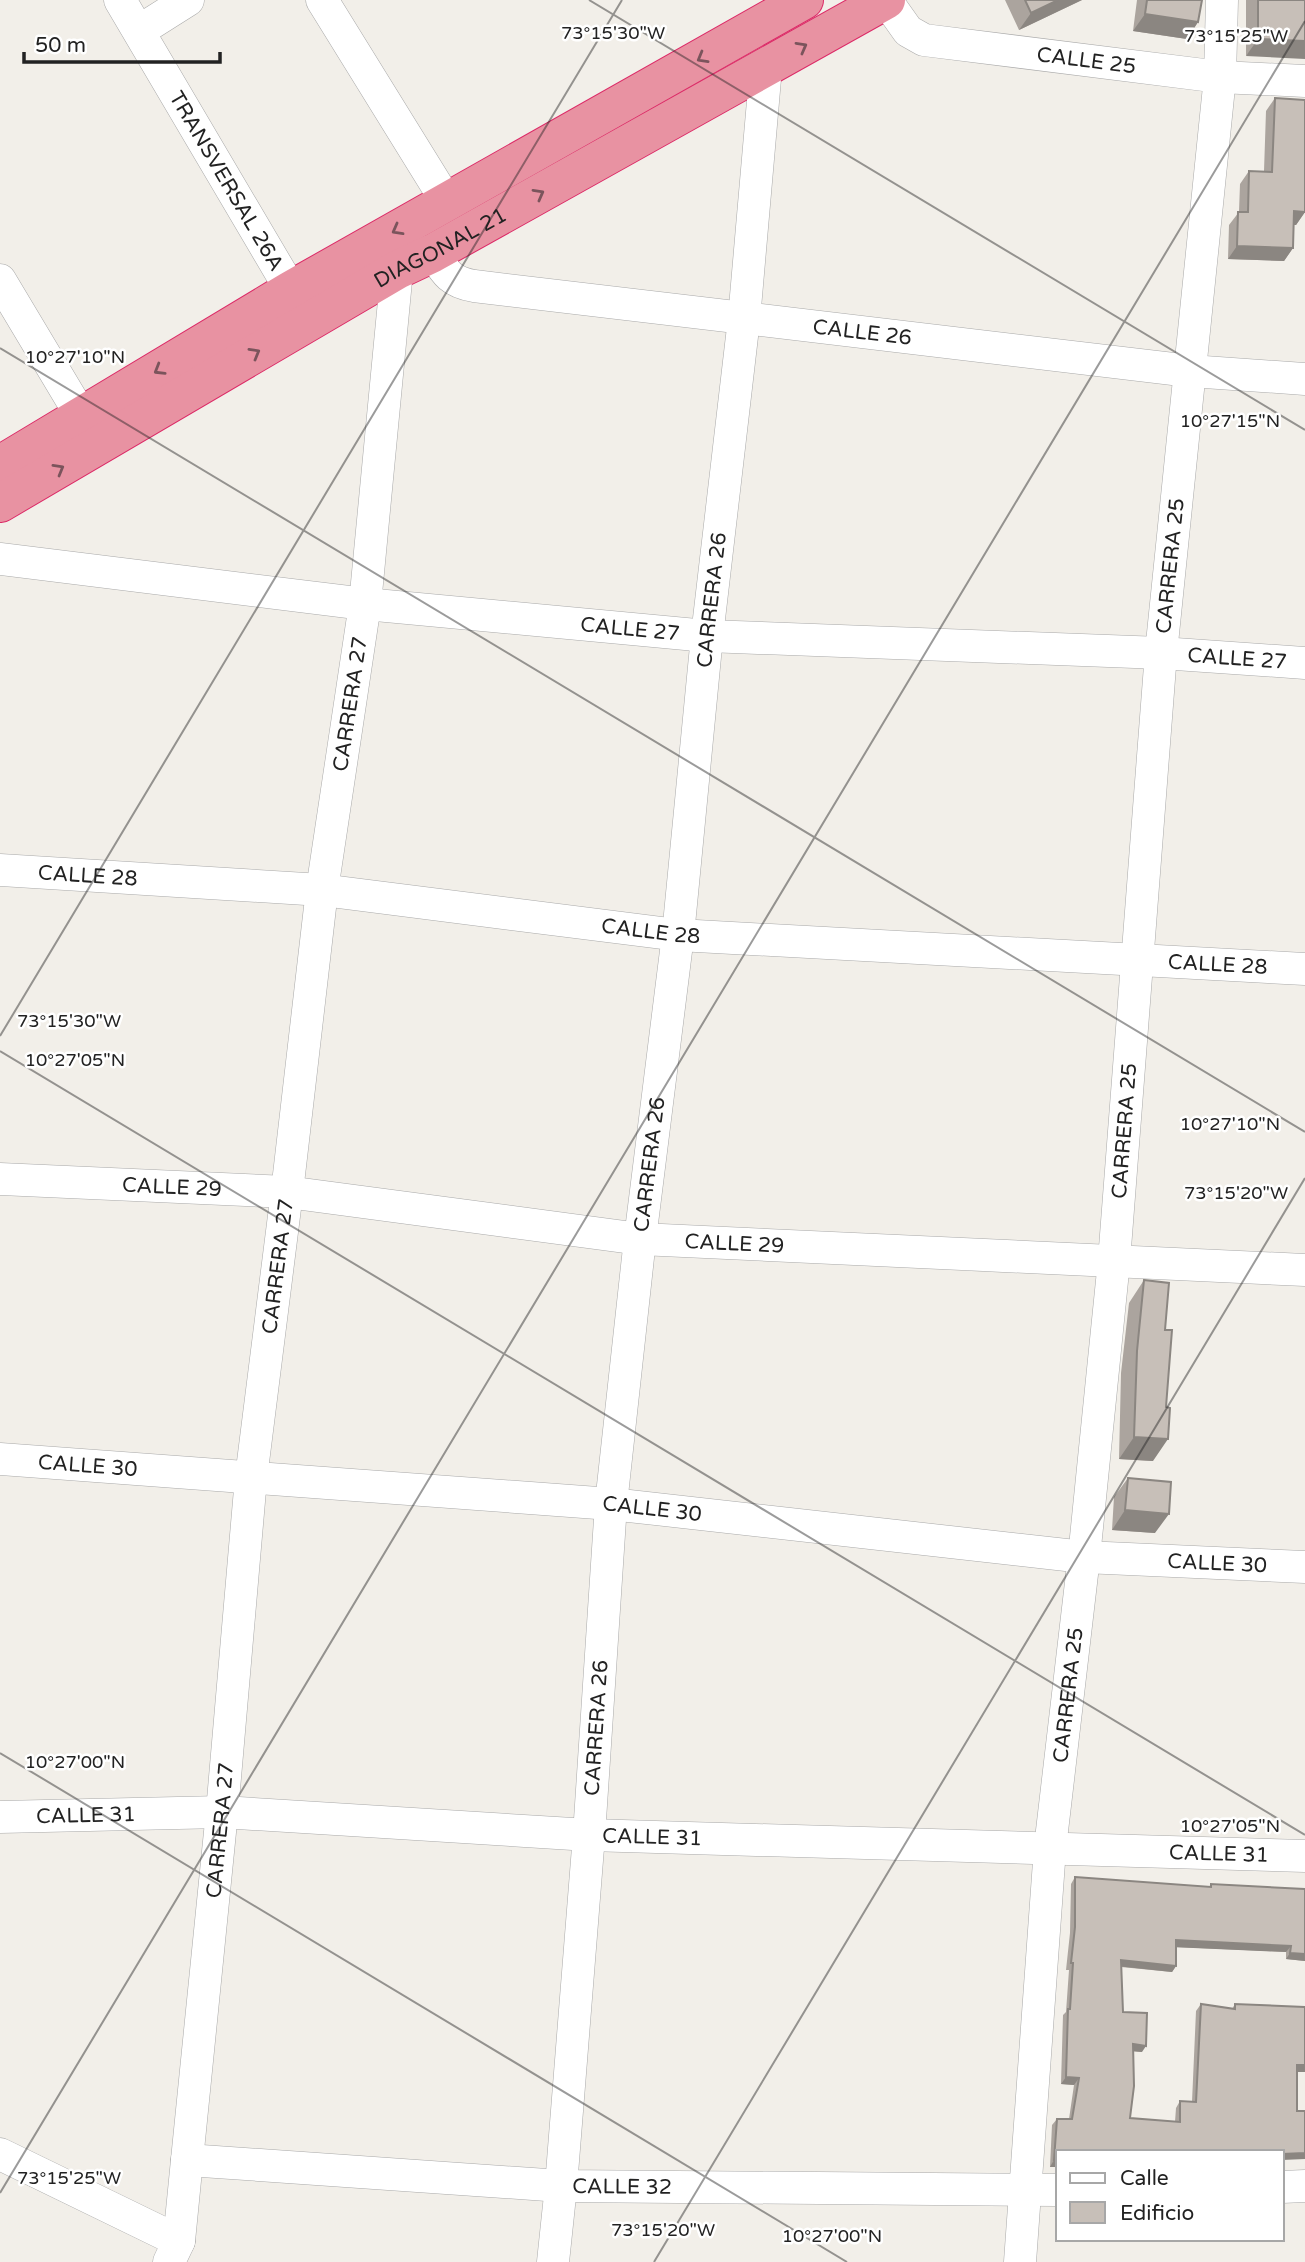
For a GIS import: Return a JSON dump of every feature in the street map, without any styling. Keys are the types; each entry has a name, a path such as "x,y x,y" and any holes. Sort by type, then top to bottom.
{"highway":[{"name":"DIAGONAL 21","path":"0,465 291,290 804,0"},
{"name":"DIAGONAL 21","path":"0,503 397,270 433,253 886,0"}],"street":[{"name":"TRANSVERSAL 26A","path":"120,0 291,290"},
{"path":"139,32 188,0"},
{"path":"322,0 447,202"},
{"name":"CALLE 25","path":"886,0 908,31 924,40 1220,77 1305,81"},
{"name":"CARRERA 25","path":"1020,2262 1050,1848 1084,1557 1114,1261 1161,653 1220,77 1222,0"},
{"name":"CARRERA 26","path":"553,2262 589,1835 611,1504 640,1239 678,935 744,319 766,67"},
{"name":"CALLE 26","path":"433,253 446,274 463,284 1190,371 1305,379"},
{"name":"CARRERA 27","path":"174,2252 187,2160 222,1812 251,1478 322,890 365,604 397,270"},
{"path":"0,280 82,417"},
{"name":"CALLE 27","path":"0,559 365,604 708,636 1161,653 1305,663"},
{"name":"CALLE 28","path":"0,870 322,890 678,935 1305,969"},
{"name":"CALLE 29","path":"0,1178 287,1192 640,1239 1305,1270"},
{"name":"CALLE 30","path":"0,1459 611,1504 1084,1557 1305,1567"},
{"name":"CALLE 31","path":"0,1816 222,1812 589,1835 1305,1856"},
{"path":"0,2154 174,2252"},
{"name":"CALLE 32","path":"187,2160 561,2186 1056,2190"},
{"path":"1284,2187 1305,2186"}],"building":[{"path":"1025,0 1058,0 1031,13"},
{"path":"1147,0 1202,0 1198,22 1145,14"},
{"path":"1258,0 1305,0 1305,41 1258,39"},
{"path":"1275,98 1305,100 1305,212 1294,211 1293,248 1237,246 1238,212 1248,212 1249,171 1272,172"},
{"path":"1144,1280 1169,1283 1165,1330 1172,1330 1166,1407 1170,1408 1168,1439 1134,1437 1137,1351"},
{"path":"1128,1478 1171,1482 1169,1514 1125,1510"},
{"path":"1075,1877 1211,1887 1211,1884 1305,1889 1305,1954 1290,1953 1291,1946 1176,1940 1176,1966 1121,1960 1123,2012 1147,2013 1146,2046 1133,2044 1134,2086 1130,2118 1180,2122 1180,2101 1196,2102 1201,2004 1235,2009 1235,2004 1305,2007 1305,2065 1297,2065 1297,2111 1305,2111 1305,2153 1284,2154 1284,2150 1056,2150 1054,2160 1057,2119 1072,2119 1079,2078 1066,2077 1075,1927"}]}
